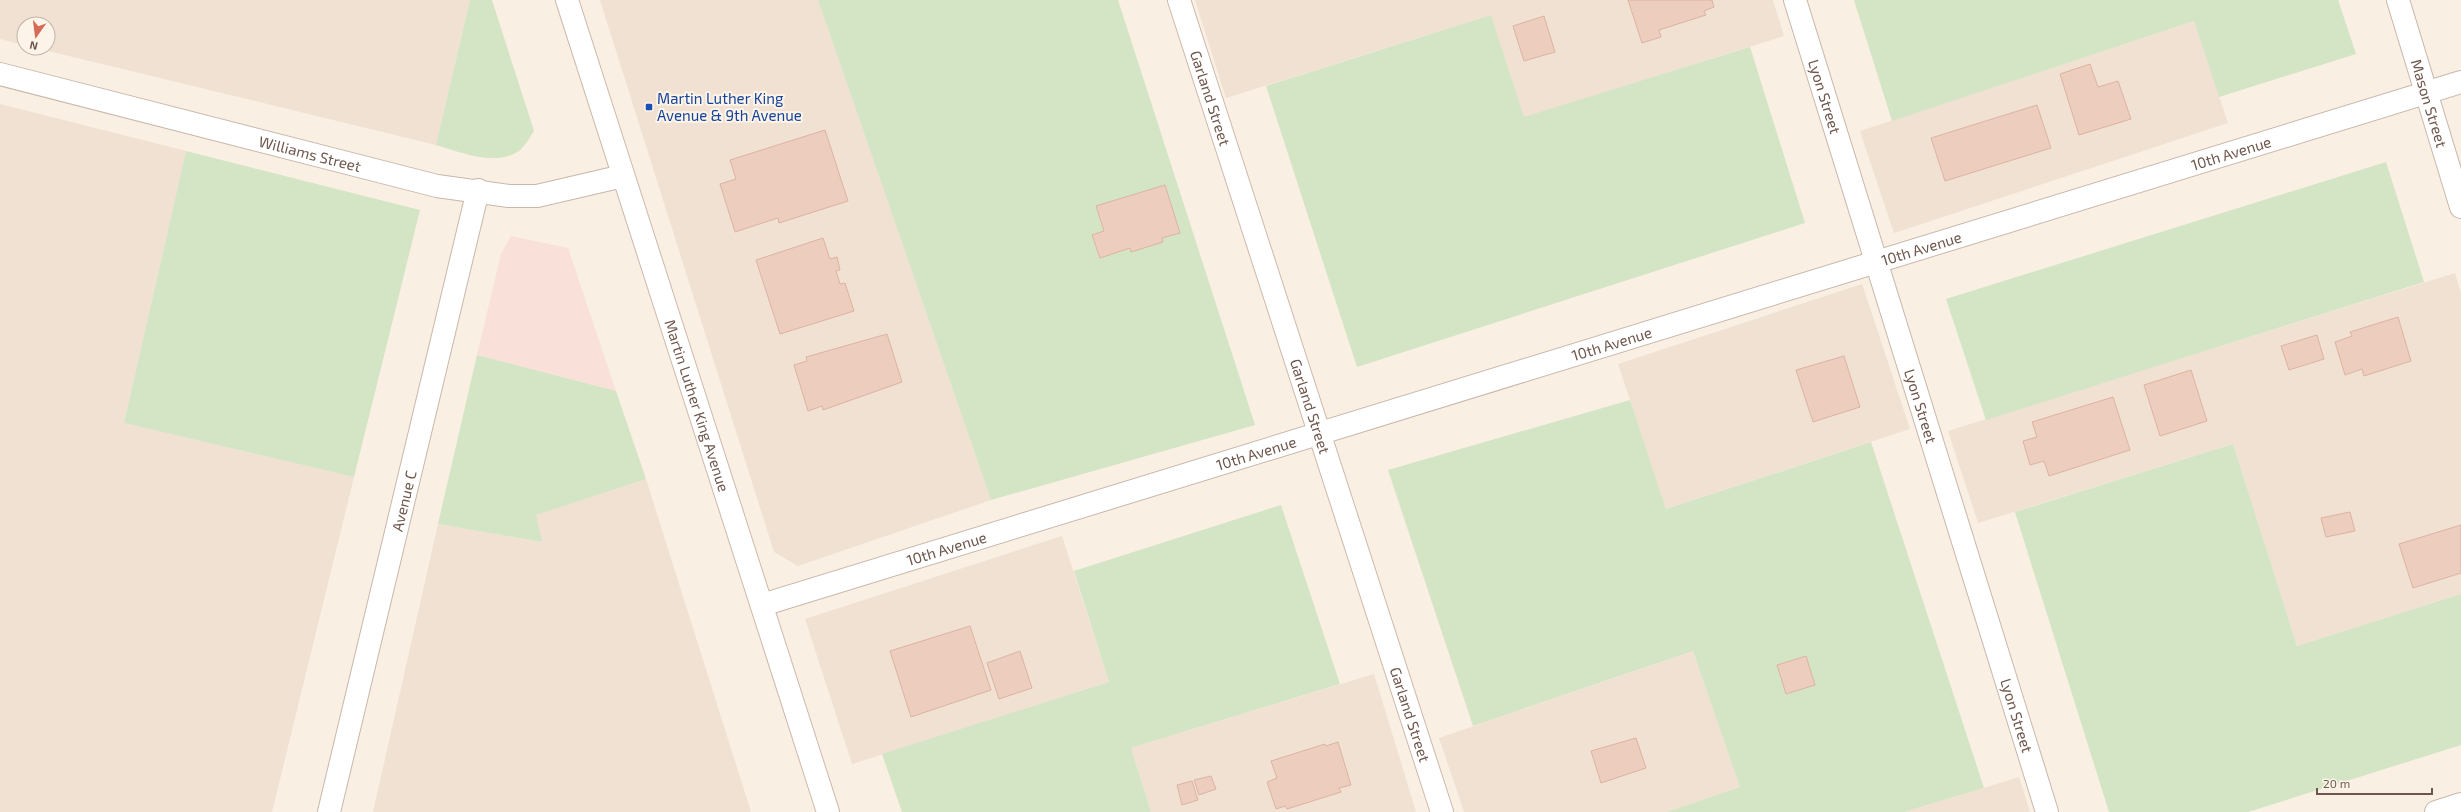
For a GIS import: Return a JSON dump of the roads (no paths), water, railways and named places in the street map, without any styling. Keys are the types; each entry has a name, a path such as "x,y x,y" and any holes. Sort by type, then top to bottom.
{"street":[{"name":"Martin Luther King Avenue","path":"567,0 828,812"},
{"name":"Garland Street","path":"1179,0 1442,812"},
{"name":"Lyon Street","path":"1795,0 2047,812"},
{"name":"Mason Street","path":"2398,0 2461,207"},
{"name":"Williams Street","path":"0,74 437,186 478,190 509,196 537,196 623,176"},
{"name":"10th Avenue","path":"762,605 2461,82"},
{"name":"Avenue C","path":"329,812 478,190"},
{"path":"2436,812 2461,804"}],"place":[{"name":"Martin Luther King Avenue & 9th Avenue","path":"649,107"}]}
